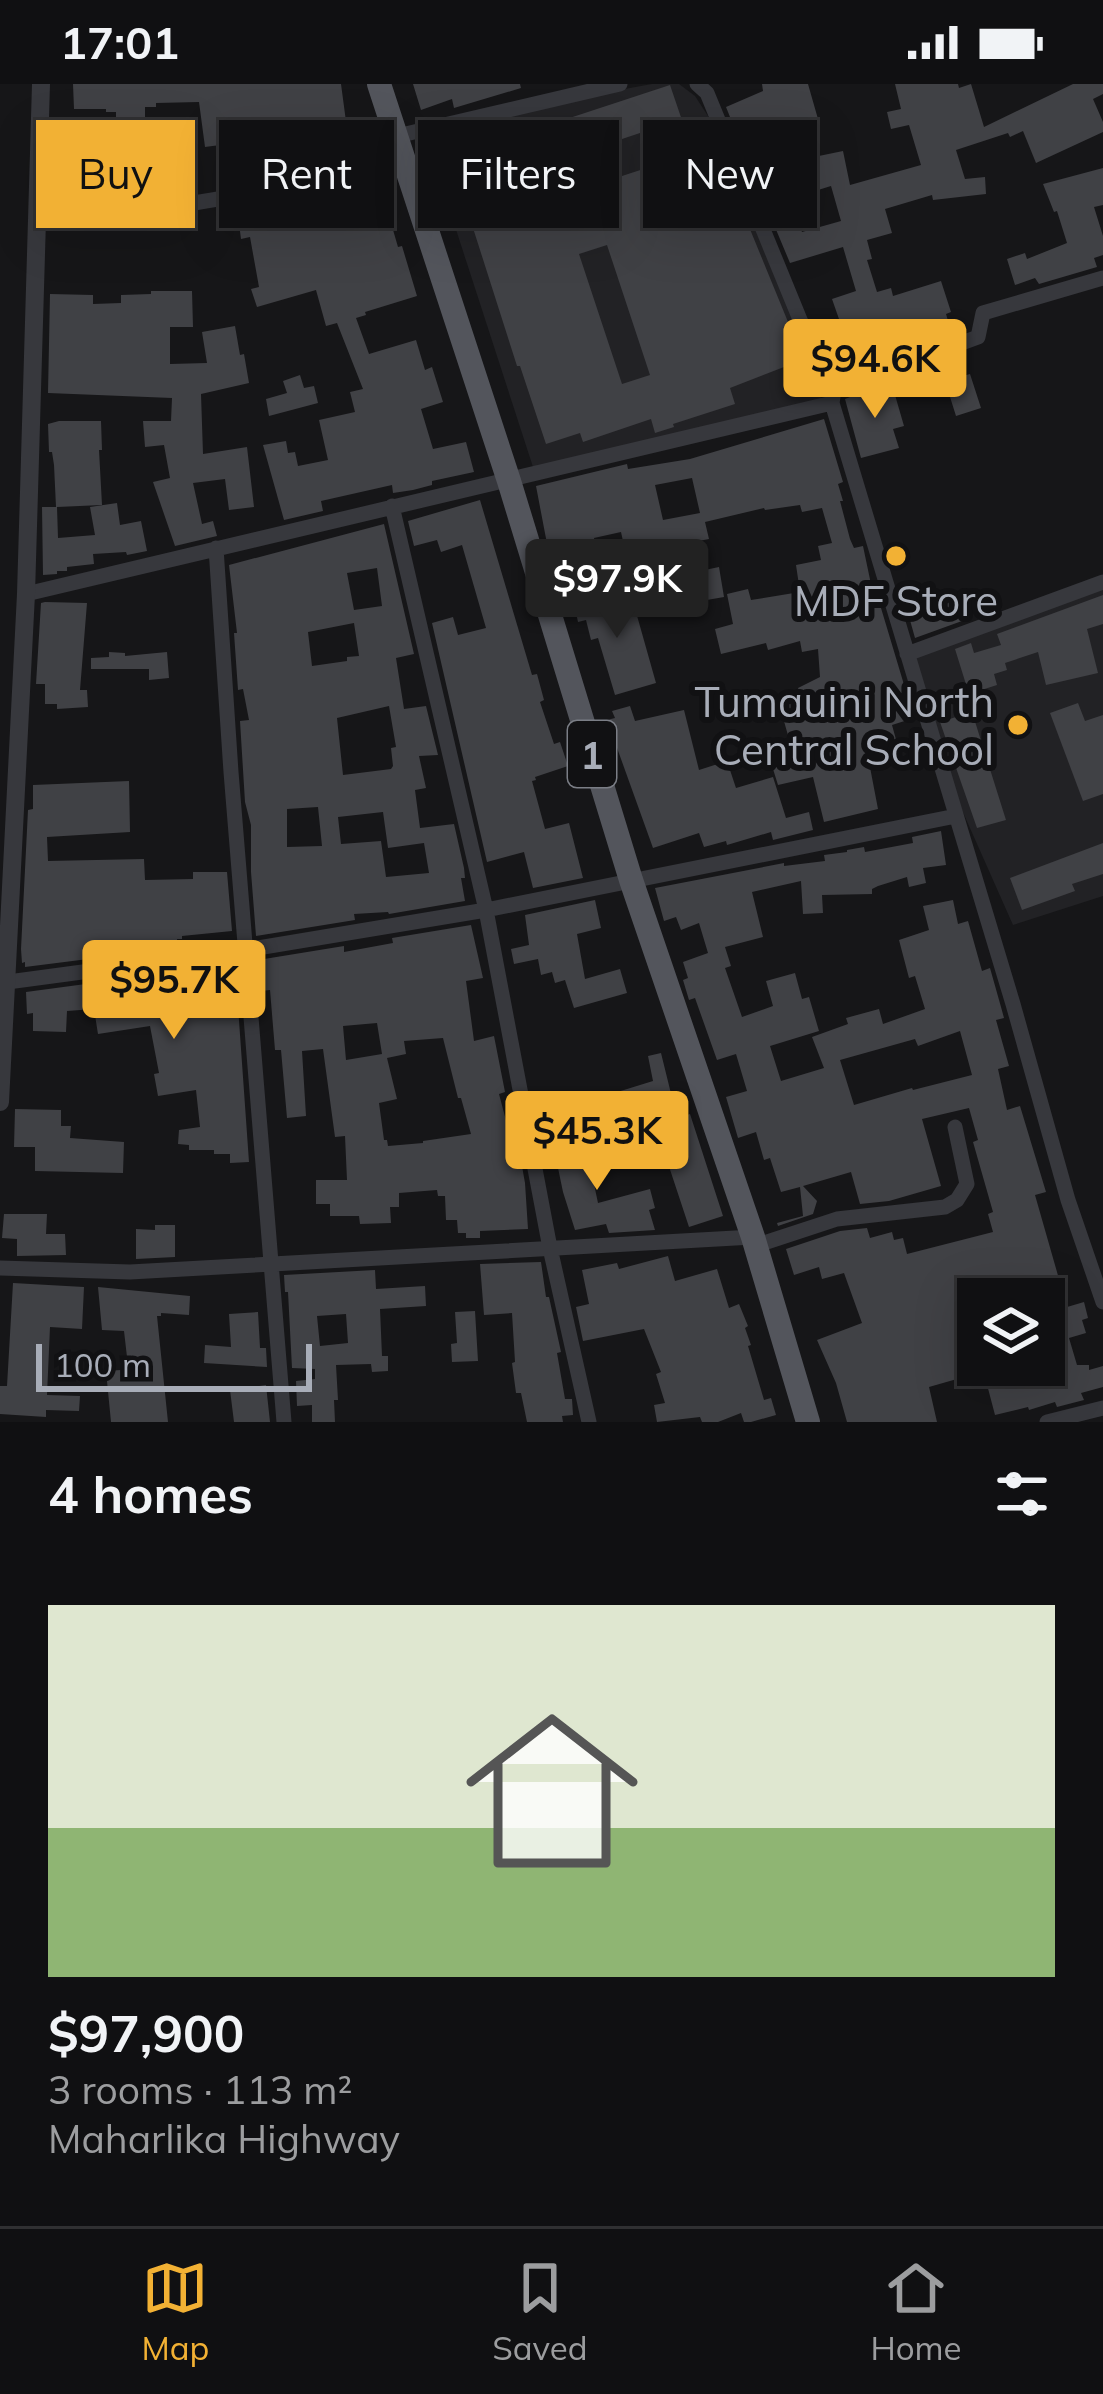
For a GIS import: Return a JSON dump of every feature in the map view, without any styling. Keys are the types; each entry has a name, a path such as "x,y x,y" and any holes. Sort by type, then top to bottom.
{"main road":[{"name":"1","path":"379,84 808,1422"}],"street":[{"path":"40,120 41,84"},
{"path":"398,136 620,84"},
{"path":"698,84 707,93 833,396 1068,1200 1103,1302"},
{"path":"195,203 408,167"},
{"path":"0,1102 2,982 26,594 36,221"},
{"path":"26,594 509,481 833,396 978,337 983,313 1103,278"},
{"path":"392,506 486,910 550,1248 589,1422"},
{"path":"215,548 284,1422"},
{"path":"907,654 1103,582"},
{"path":"2,982 246,950 486,910 956,815"},
{"path":"0,1268 130,1272 550,1248 754,1242 837,1220 944,1207 958,1200 967,1184 955,1127"},
{"path":"1047,1422 1103,1408"}],"shaded area":[{"path":"652,84 679,84 695,96 711,120 643,120 643,228 760,228 822,400 533,467 455,228 619,228 619,120 481,120"},
{"name":"Tumauini North Central School","path":"1103,587 1103,896 1013,925 954,792 911,658"}],"building":[{"path":"73,84 341,84 346,120 219,120 219,145 205,147 199,102 156,103 156,107 145,107 145,120 116,120 116,112 106,109 74,109"},
{"path":"413,84 520,84 521,88 454,108 452,99 421,110"},
{"path":"762,84 808,84 820,126 817,120 731,120 726,107 763,91"},
{"path":"895,84 958,84 959,88 971,84 984,127 1073,84 1103,84 1103,94 1093,99 1103,132 1036,163 1023,131 956,150 965,179 985,177 986,194 933,200 932,195 885,209 892,233 867,240 872,259 867,260 877,292 891,288 893,296 941,281 952,334 884,359 875,332 847,342 832,299 856,291 843,247 790,263 775,228 800,228 802,232 841,221 831,186 817,190 817,156 843,151 850,185 921,165 909,125 891,129 887,112 901,109"},
{"path":"670,85 682,120 643,120 643,132 619,140 619,120 563,120"},
{"path":"1103,168 1103,205 1094,207 1103,236 1103,255 1094,258 1097,267 1039,284 1035,278 1015,285 1007,259 1025,253 1027,259 1067,243 1043,184"},
{"path":"643,169 643,228 750,228 819,387 794,396 784,367 730,388 735,404 674,427 655,433 651,419 583,442 580,433 546,444 473,228 619,228 619,177","holes":["607,245 650,375 622,384 579,254"]},
{"path":"240,228 392,228 417,296 356,318 369,354 416,340 425,370 432,367 443,402 421,409 433,449 466,442 474,472 413,490 393,493 392,485 321,501 323,511 284,520 263,445 286,441 298,466 328,460 319,420 355,412 350,392 363,389 337,323 326,326 316,290 257,307 251,289 259,287 250,237 241,239"},
{"path":"192,291 193,327 170,327 170,364 207,363 202,332 235,326 249,383 201,394 203,454 247,447 254,507 229,510 225,479 193,483 202,524 213,521 217,536 175,546 153,482 170,478 164,445 145,447 143,421 171,421 172,398 48,393 50,294 93,295 93,304 121,303 121,295"},
{"path":"970,374 981,408 956,416 945,381"},
{"path":"300,375 304,388 314,386 318,403 269,416 266,399 287,393 283,381"},
{"path":"881,385 885,398 895,395 904,426 893,429 899,448 861,458 845,399"},
{"path":"824,419 843,482 838,484 840,501 850,539 854,548 863,546 914,718 892,725 900,754 869,762 878,809 824,822 813,777 778,785 768,753 791,746 780,707 802,700 798,688 820,677 818,649 802,652 800,641 768,650 766,643 721,654 715,629 733,624 727,594 748,589 751,600 800,592 796,565 821,560 818,546 832,543 822,508 802,512 800,505 764,508 705,522 709,539 626,555 621,532 594,538 598,561 555,569 536,486 627,464 628,469 690,459","holes":["692,478 700,513 663,520 655,485"]},
{"path":"101,421 102,505 57,507 58,538 95,535 90,507 117,503 120,525 141,521 147,551 93,554 94,564 43,575 42,507 56,507 48,424"},
{"path":"480,500 532,675 537,674 544,700 540,702 554,744 560,742 568,766 532,781 545,829 569,823 583,878 533,888 524,852 487,862 432,623 453,617 458,635 486,628 462,545 441,552 437,540 414,546 408,521"},
{"path":"384,524 414,654 396,658 404,709 426,706 438,755 419,756 426,788 415,790 420,828 454,824 464,868 465,901 389,914 354,914 355,920 256,936 240,721 249,720 243,689 238,690 229,565","holes":["377,568 382,606 354,610 347,573","354,623 359,656 312,666 308,632","389,706 396,747 391,748 391,769 343,775 337,718","318,807 322,846 287,847 287,809","383,812 388,848 424,843 429,873 386,877 381,841 341,844 338,817"]},
{"path":"719,567 724,597 661,608 657,580"},
{"path":"601,587 608,612 634,605 656,683 615,695 598,638 591,640 586,620 578,622 574,603 580,602 577,591"},
{"path":"1103,595 1103,624 1087,629 1098,673 1046,685 1038,652 1005,663 1007,670 994,674 997,685 969,694 955,649 971,643 974,653 1001,645 997,634"},
{"path":"953,596 962,621 915,638 908,613"},
{"path":"41,603 87,603 80,690 87,690 88,707 57,709 57,704 45,704 45,684 36,684"},
{"path":"109,652 125,656 167,652 169,678 149,680 149,669 91,669 91,658 109,657"},
{"path":"1078,703 1085,721 1103,715 1103,794 1083,801 1050,713"},
{"path":"630,706 635,721 684,710 699,770 727,761 736,788 773,777 786,818 809,812 813,830 773,840 771,832 704,847 699,833 653,848 607,720 615,718 612,711"},
{"path":"972,712 1006,820 977,828 940,722"},
{"path":"129,781 130,832 47,837 48,861 144,859 145,880 193,879 193,872 227,872 232,931 182,936 177,939 178,947 122,950 120,955 25,967 21,949 33,785"},
{"path":"941,831 946,865 923,868 926,883 909,887 907,877 878,886 872,894 822,895 823,913 803,914 801,881 752,892 763,937 725,947 731,966 725,968 742,1017 773,1006 766,981 795,973 802,999 809,997 819,1031 770,1046 781,1081 824,1068 812,1037 848,1024 846,1018 879,1009 883,1024 925,1009 915,976 909,978 899,940 929,930 923,906 953,900 958,924 968,921 982,971 990,968 1001,1007 1004,1018 996,1020 1009,1066 998,1069 1007,1110 1020,1106 1046,1192 1035,1195 1059,1278 957,1278 957,1379 929,1387 937,1422 847,1422 817,1340 862,1323 844,1273 822,1279 819,1267 794,1275 786,1249 840,1231 867,1228 870,1238 892,1232 894,1240 903,1238 907,1254 993,1232 988,1214 993,1212 973,1142 978,1140 969,1108 922,1119 941,1186 860,1204 851,1172 803,1186 817,1201 813,1214 778,1226 803,1216 800,1187 781,1192 756,1132 738,1138 726,1097 747,1091 736,1054 717,1060 695,998 689,1000 683,980 688,978 683,962 708,953 699,923 681,930 676,917 664,921 655,888 784,863 825,861 824,855 864,847 865,852 913,843 912,837","holes":["960,1031 972,1075 854,1105 840,1060 915,1039 918,1046"]},
{"path":"1103,843 1103,874 1072,884 1075,891 1022,910 1010,878"},
{"path":"595,900 601,928 577,934 585,979 620,969 627,993 574,1008 565,980 555,983 552,972 541,975 538,959 514,964 511,949 529,945 525,915"},
{"path":"471,925 483,978 466,981 474,1041 494,1036 505,1092 499,1094 508,1128 515,1127 528,1229 480,1231 480,1238 466,1238 466,1233 458,1233 457,1220 446,1220 445,1196 438,1196 437,1190 399,1193 399,1207 390,1207 391,1223 360,1224 359,1216 330,1216 330,1204 316,1204 316,1180 347,1180 345,1136 335,1137 323,1049 302,1051 306,1116 287,1118 270,990 261,991 258,960 344,946 344,952 393,943 392,938","holes":["377,1023 382,1054 346,1060 343,1026","443,1038 471,1134 388,1146 379,1103 397,1099 387,1058 406,1054 404,1041"]},
{"path":"235,964 249,1162 230,1163 230,1154 189,1150 189,1145 178,1144 179,1130 200,1127 196,1090 158,1096 154,1074 159,1073 150,1026 98,1034 94,1009 67,1011 66,1032 33,1031 33,1013 27,1014 26,992 123,979 125,988 157,983 155,974"},
{"path":"661,1053 677,1118 690,1114 723,1216 689,1227 652,1115 605,1123 598,1098 653,1081 648,1056"},
{"path":"15,1109 61,1110 61,1126 71,1126 70,1138 124,1142 123,1173 35,1171 35,1147 14,1147"},
{"path":"583,1132 598,1203 650,1189 655,1230 609,1233 606,1224 575,1230 552,1139"},
{"path":"4,1214 47,1214 46,1234 65,1234 66,1255 17,1256 17,1239 2,1238"},
{"path":"155,1225 175,1225 175,1257 136,1259 136,1229 155,1230"},
{"path":"668,1256 675,1281 717,1269 729,1308 739,1304 748,1326 748,1346 764,1400 771,1398 776,1415 751,1422 744,1422 741,1413 718,1422 702,1422 700,1417 657,1422 654,1405 665,1403 656,1374 661,1372 644,1329 583,1341 576,1307 589,1304 582,1270 617,1263 619,1269"},
{"path":"541,1262 561,1352 557,1353 565,1399 572,1399 573,1415 562,1416 563,1422 527,1422 521,1393 516,1393 512,1313 484,1315 480,1264"},
{"path":"375,1270 376,1289 425,1286 426,1306 380,1309 382,1356 388,1356 388,1371 372,1372 371,1364 336,1365 335,1422 312,1422 312,1405 297,1406 296,1381 315,1379 315,1369 292,1368 284,1275","holes":["346,1314 348,1343 320,1346 317,1316"]},
{"path":"13,1283 84,1287 82,1329 50,1327 47,1395 80,1396 79,1411 46,1410 46,1417 0,1414 0,1386 7,1386"},
{"path":"98,1287 190,1296 189,1315 157,1316 168,1422 111,1422 106,1371 121,1370 120,1358 127,1357 124,1331 102,1330"},
{"path":"1065,1300 1067,1307 1084,1302 1086,1333 1069,1338 1077,1365 1089,1365 1089,1370 1103,1366 1103,1387 1081,1393 1084,1400 1057,1407 1055,1402 995,1415 987,1386 1065,1386"},
{"path":"475,1311 478,1361 452,1362 451,1344 457,1343 455,1312"},
{"path":"258,1312 260,1348 266,1348 267,1367 204,1363 205,1345 231,1347 229,1314"},
{"path":"266,1385 270,1422 234,1422 230,1390"}],"place":[{"name":"MDF Store","path":"896,556"},
{"name":"Tumauini North Central School","path":"1018,725"}]}
